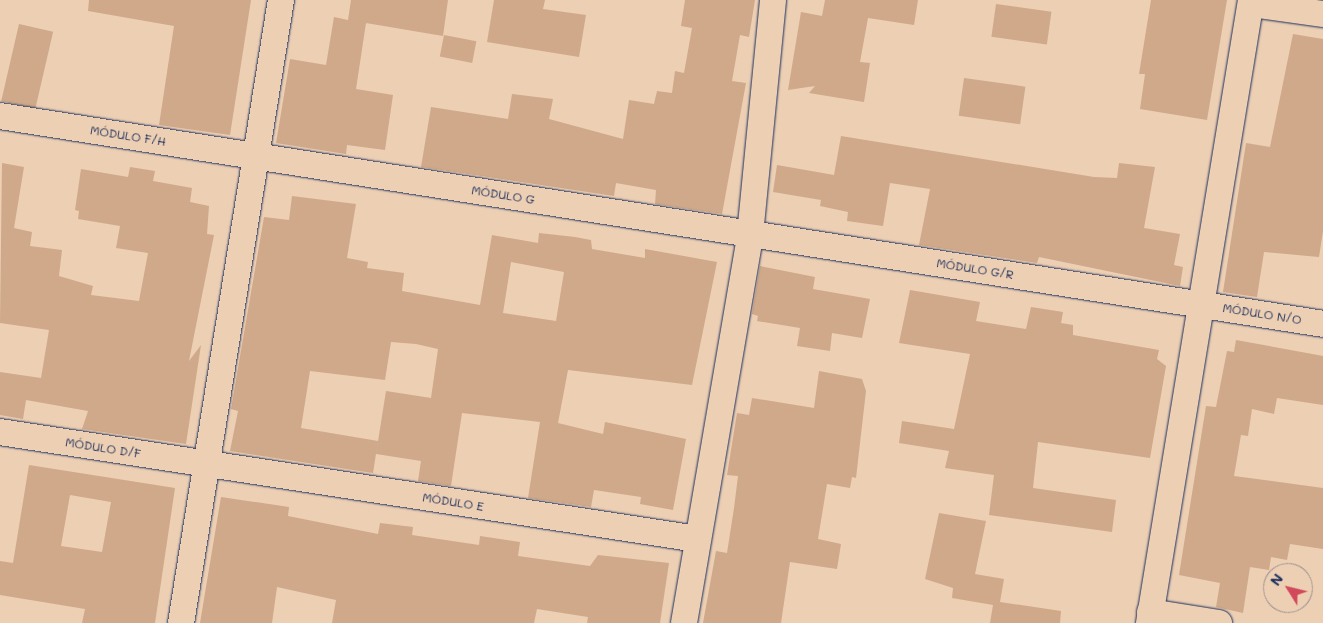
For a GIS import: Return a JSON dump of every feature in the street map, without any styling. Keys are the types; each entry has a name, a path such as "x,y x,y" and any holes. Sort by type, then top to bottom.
{"street":[{"path":"181,623 281,0"},
{"path":"684,623 750,235 773,0"},
{"path":"1219,623 1149,618 1251,2 1323,14"},
{"name":"MÓDULO F/H","path":"0,116 257,156"},
{"name":"MÓDULO G","path":"257,156 750,235"},
{"name":"MÓDULO G/R","path":"750,235 1201,304"},
{"name":"MÓDULO N/O","path":"1201,304 1323,324"},
{"name":"MÓDULO D/F","path":"0,432 207,464"},
{"name":"MÓDULO E","path":"207,464 698,539"}],"building":[{"path":"89,0 251,0 230,135 159,125 174,26 88,11"},
{"path":"351,0 448,0 443,36 366,23 356,89 393,95 385,150 347,145 346,154 276,143 290,59 326,65 334,17 348,20"},
{"path":"494,0 545,0 543,9 586,15 579,57 487,42"},
{"path":"685,0 755,0 749,37 740,35 732,81 746,83 722,214 655,204 656,190 616,183 614,196 421,167 431,107 508,119 512,94 553,99 549,119 623,139 629,100 654,104 657,91 672,93 675,71 684,73 692,28 681,26"},
{"path":"825,0 918,0 914,25 868,18 860,62 870,63 864,102 809,93 815,86 788,90 801,12 822,16"},
{"path":"1151,0 1227,0 1207,120 1140,109 1145,74 1139,74"},
{"path":"996,4 1051,12 1047,44 991,37"},
{"path":"19,24 53,32 35,109 1,101"},
{"path":"1293,34 1323,39 1323,231 1319,257 1264,252 1257,297 1223,292 1246,143 1270,147"},
{"path":"444,35 476,41 472,63 440,57"},
{"path":"964,78 1025,87 1020,124 959,116"},
{"path":"841,136 1094,177 1117,178 1119,163 1155,167 1144,228 1180,234 1174,265 1183,267 1180,286 1039,257 1037,263 919,245 930,189 890,183 883,226 847,221 848,212 820,206 821,200 773,192 777,165 834,175"},
{"path":"2,163 24,167 14,228 32,232 30,246 62,250 59,276 93,286 91,295 139,301 148,253 116,248 120,226 78,219 79,211 75,210 81,169 128,177 130,167 155,171 153,181 192,188 190,202 209,206 207,234 214,235 189,361 201,345 186,444 82,429 88,411 26,400 23,419 0,415 0,372 41,378 49,330 0,323"},
{"path":"292,196 356,204 347,258 368,262 367,268 404,273 402,291 480,305 492,235 538,243 539,233 575,237 591,240 592,249 645,258 645,249 717,262 692,385 568,370 558,423 603,434 605,422 686,439 673,510 640,504 641,497 594,490 591,507 528,498 540,422 462,413 451,486 418,481 421,461 376,454 386,391 431,398 438,349 416,344 391,342 385,380 310,371 301,428 378,441 373,473 230,451 238,411 231,409 264,217 289,220","holes":["511,262 564,272 556,321 503,313"]},
{"path":"760,266 815,277 813,289 870,299 862,338 832,333 830,351 797,346 800,328 757,321 758,316 752,314"},
{"path":"910,290 980,302 976,321 1026,329 1031,307 1063,312 1061,323 1073,325 1073,335 1159,350 1157,359 1166,366 1150,458 1038,442 1033,488 1116,500 1112,532 989,515 994,475 945,468 949,451 899,443 902,421 954,429 970,354 899,343"},
{"path":"1236,340 1323,356 1323,405 1277,398 1274,414 1252,409 1248,436 1241,435 1234,476 1323,488 1323,549 1290,544 1287,560 1271,557 1270,563 1263,563 1263,569 1250,567 1243,613 1216,607 1220,583 1179,575 1206,406 1216,407 1227,351 1234,352"},
{"path":"819,371 862,379 866,391 856,478 852,477 850,488 827,484 818,539 841,544 837,569 790,562 781,623 703,623 716,551 727,553 738,476 727,475 737,413 749,415 752,398 814,408"},
{"path":"29,465 175,488 155,623 82,623 85,609 0,595 0,561 13,563","holes":["70,495 111,502 102,552 61,546"]},
{"path":"221,497 289,507 288,516 378,534 380,523 413,527 412,535 479,545 480,536 520,542 518,556 590,566 598,555 669,563 660,623 587,623 588,617 537,609 534,623 332,623 336,600 277,587 272,623 200,623"},
{"path":"939,513 986,521 975,574 1004,579 1000,602 1061,611 1060,623 990,623 993,605 952,598 953,588 925,579"}]}
